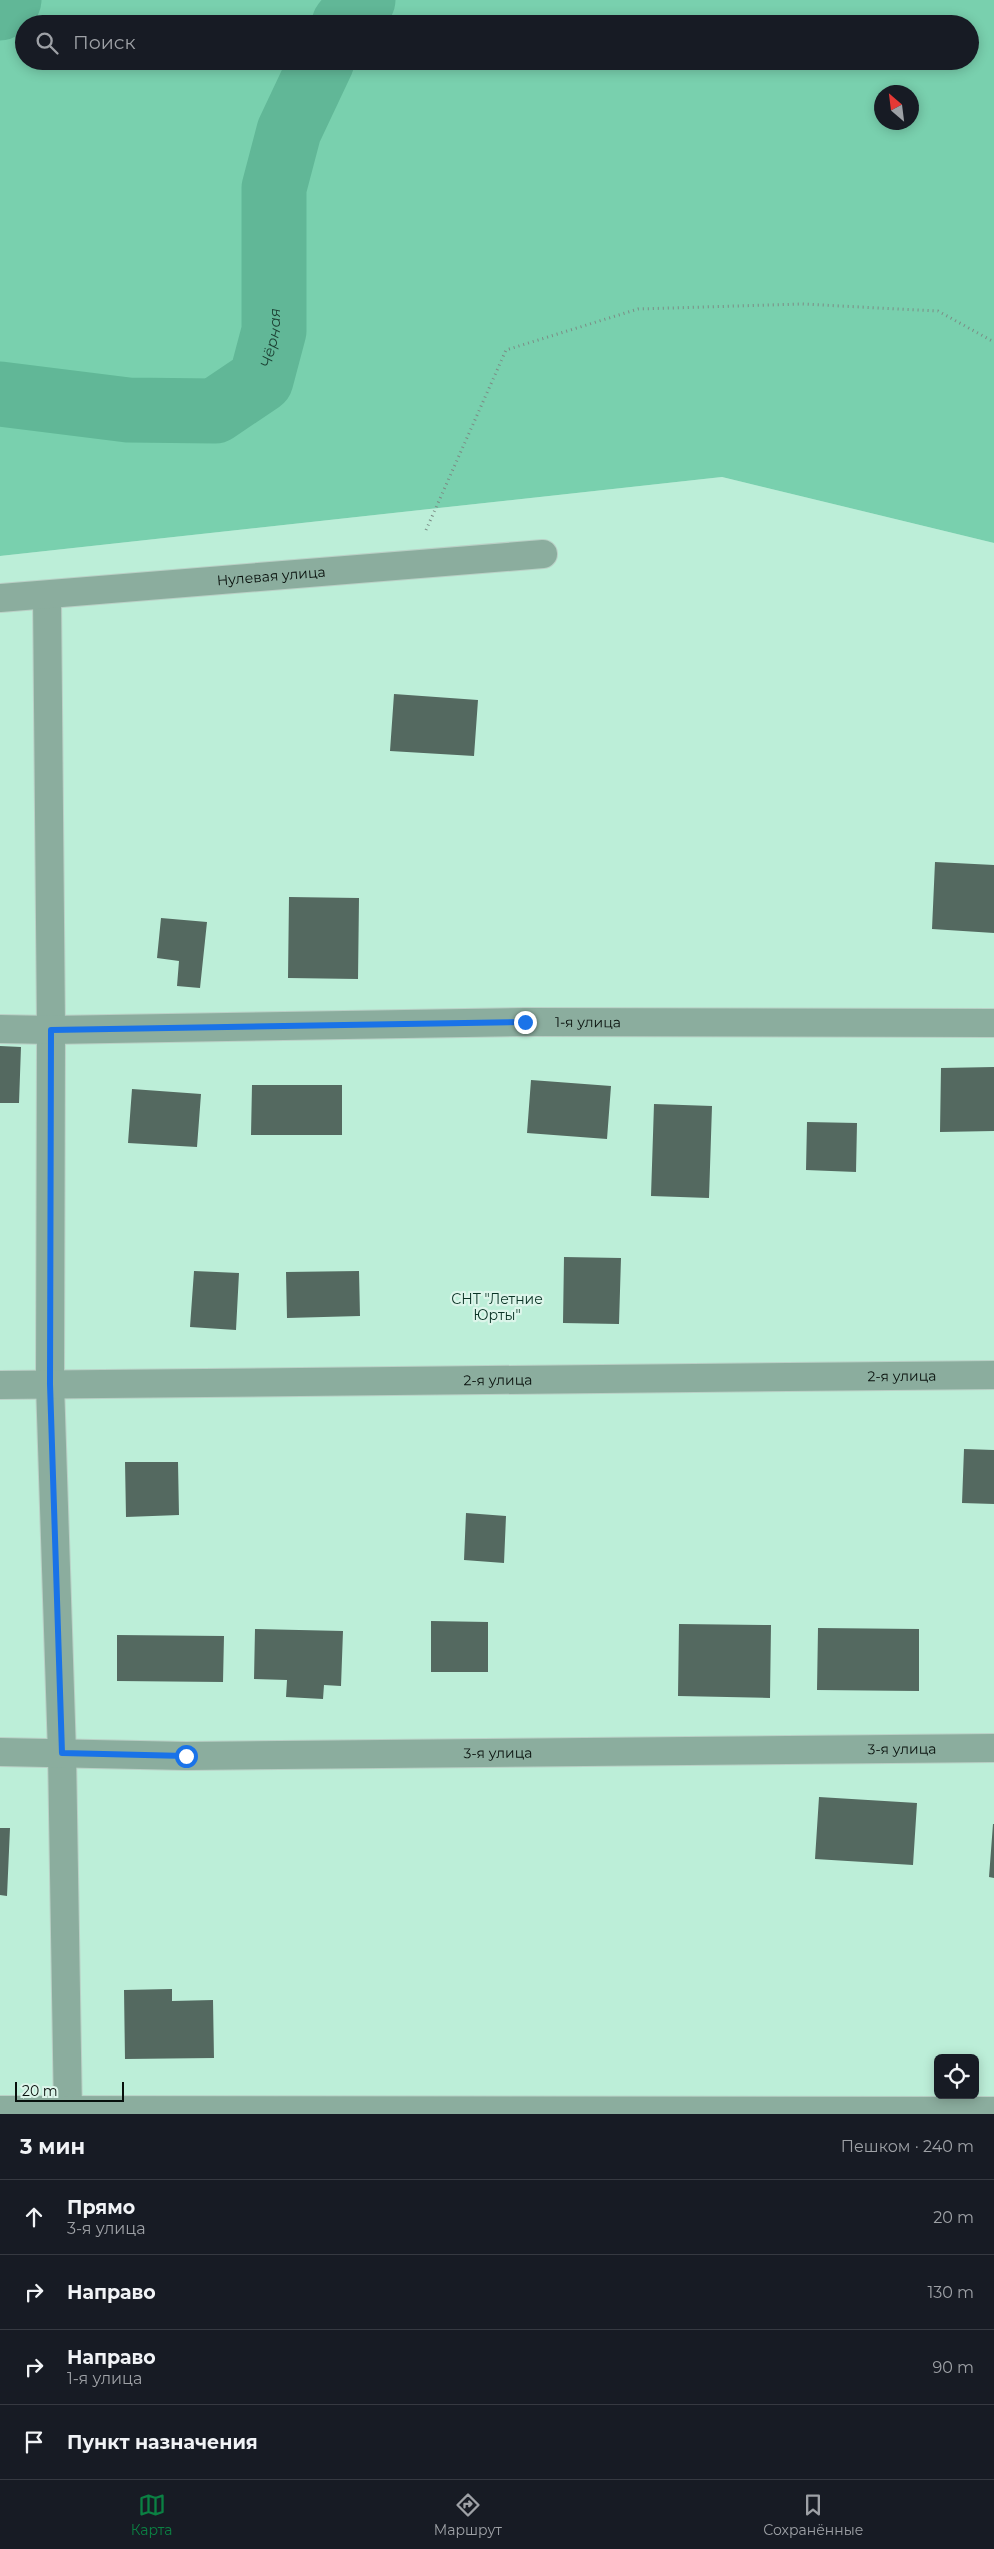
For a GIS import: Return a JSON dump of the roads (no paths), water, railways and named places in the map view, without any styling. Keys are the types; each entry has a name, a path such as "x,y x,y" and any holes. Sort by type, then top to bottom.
{"street":[{"name":"Нулевая улица","path":"0,598 47,596 543,554"},
{"path":"47,596 51,1030 50,1384 62,1753 68,2112"},
{"name":"1-я улица","path":"0,1029 51,1030 525,1022 994,1024"},
{"name":"2-я улица","path":"0,1384 994,1375"},
{"name":"3-я улица","path":"0,1752 186,1756 994,1748"},
{"path":"0,2110 68,2112 994,2111"}],"waterway":[{"name":"Чёрная","path":"0,8 9,0"},
{"name":"Чёрная","path":"351,15 363,0"},
{"name":"Чёрная","path":"0,394 128,410 215,411 261,380 274,331 274,188 289,131 318,70"}],"park label":[{"name":"СНТ \"Летние Юрты\"","path":"497,1308"}]}
